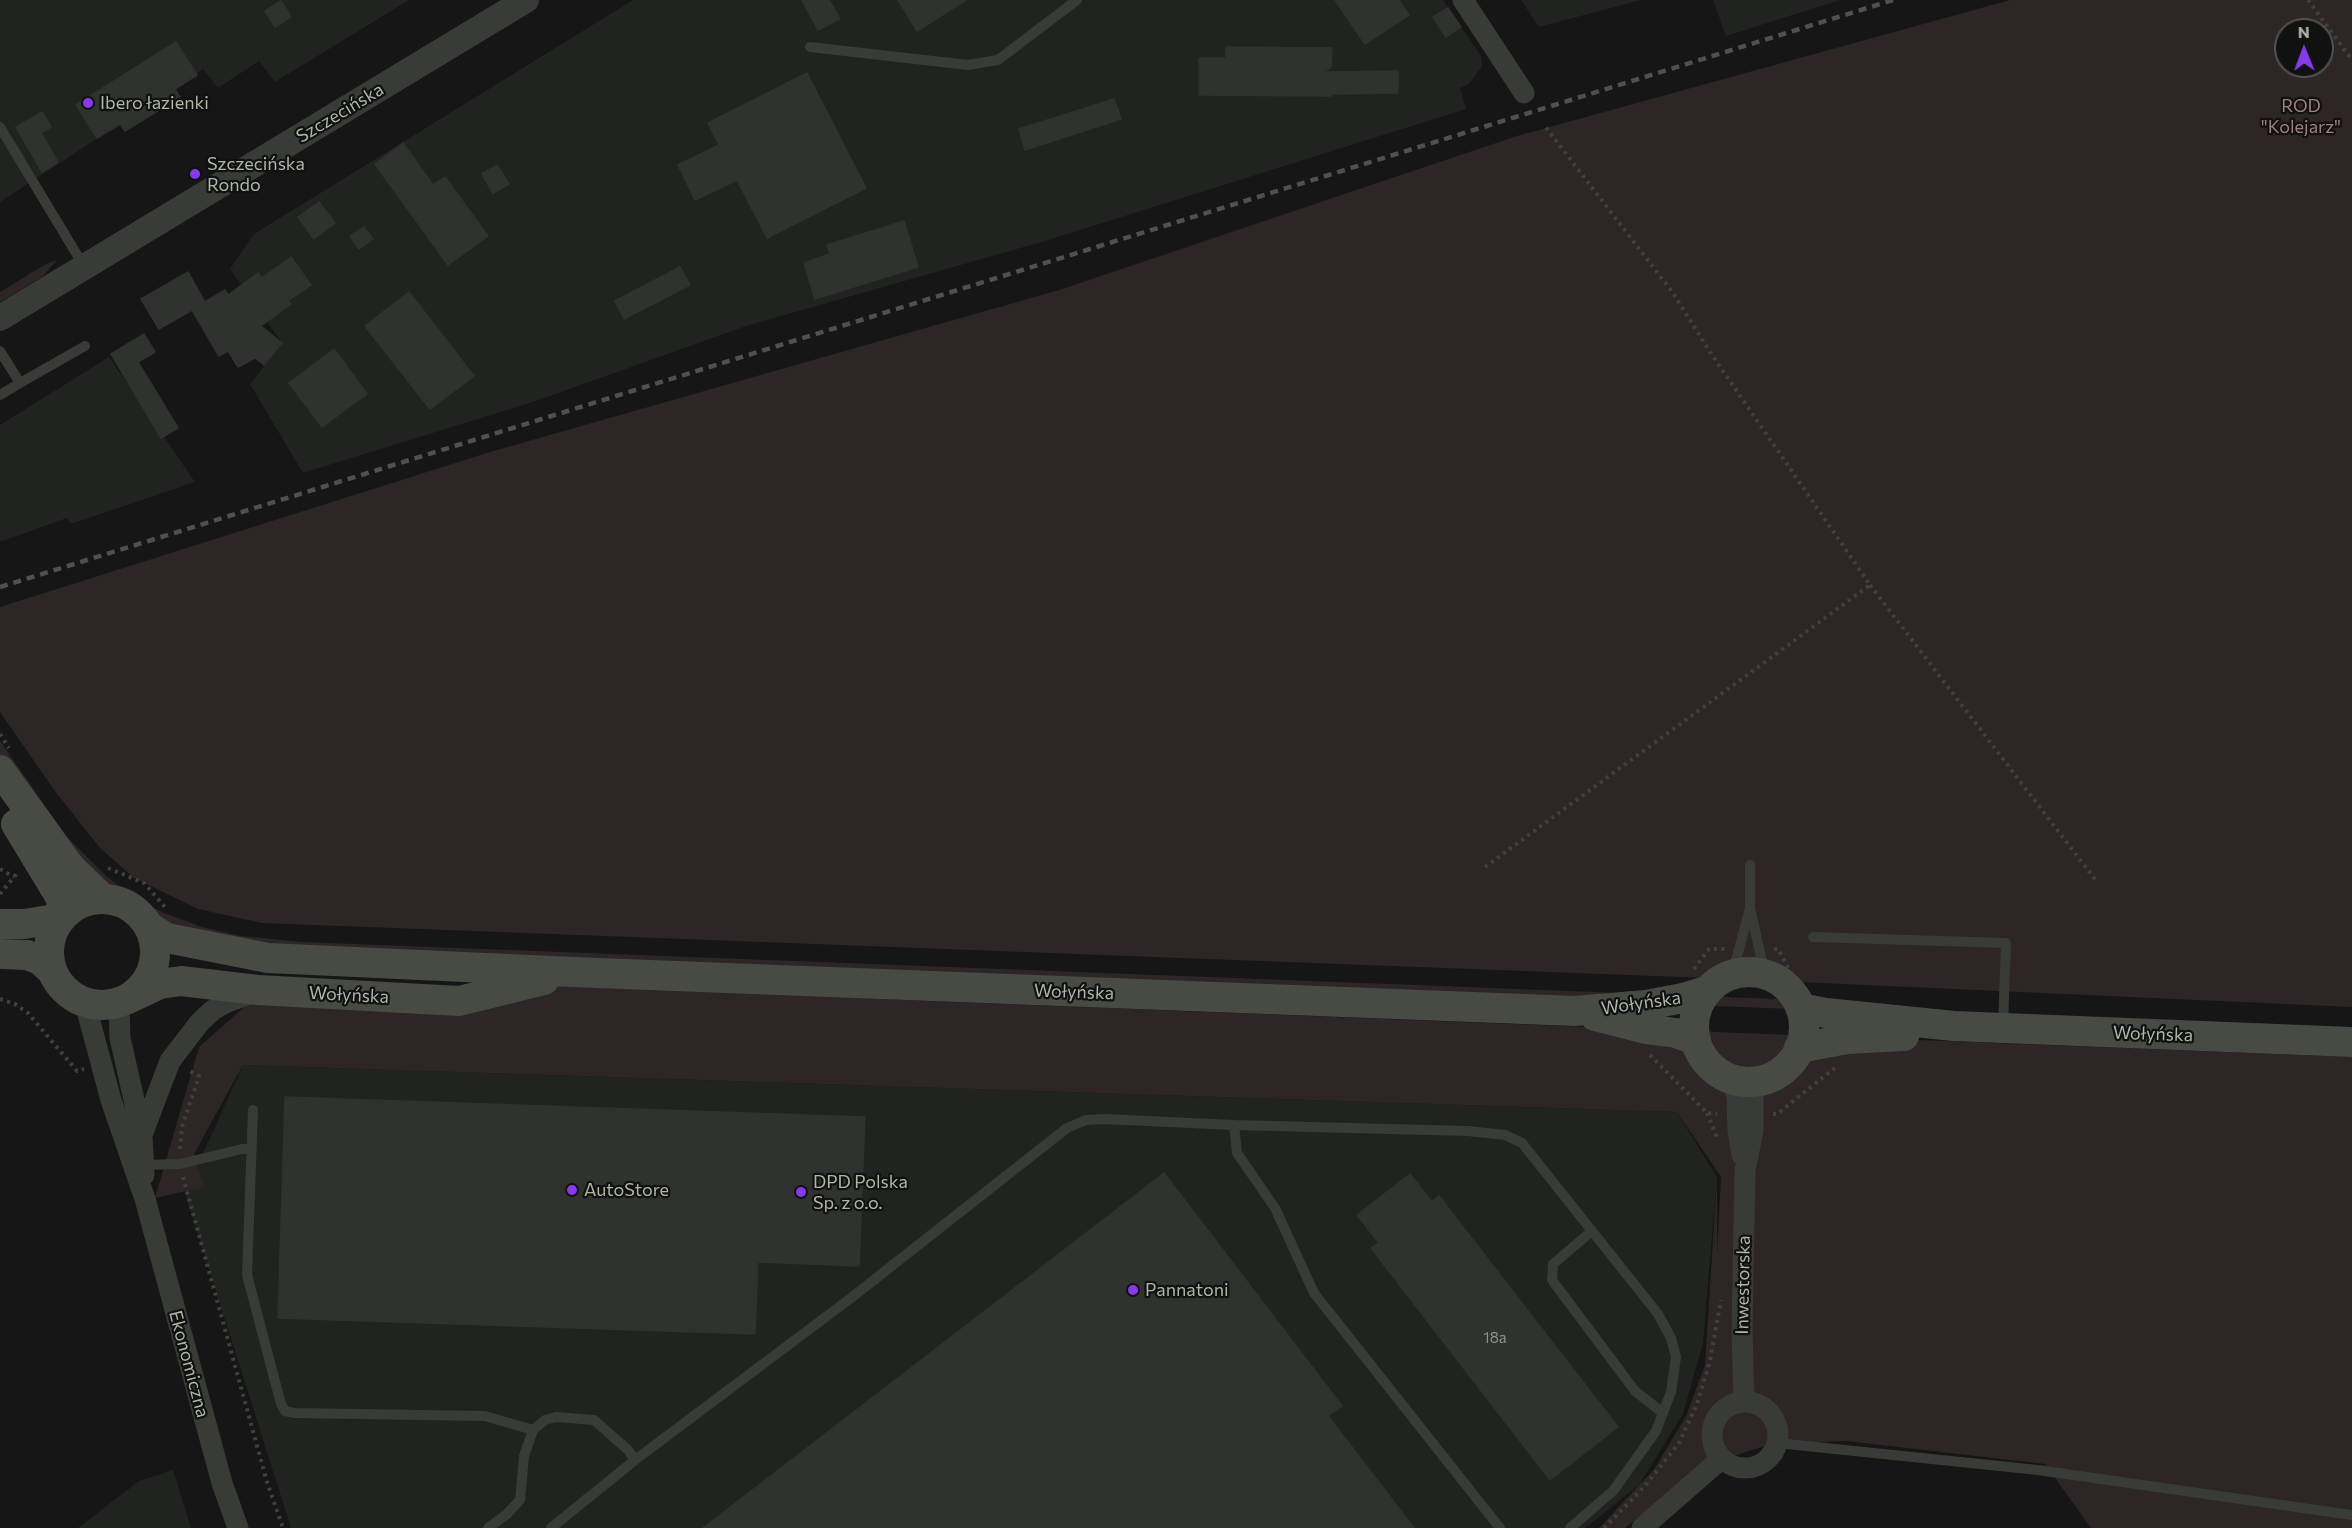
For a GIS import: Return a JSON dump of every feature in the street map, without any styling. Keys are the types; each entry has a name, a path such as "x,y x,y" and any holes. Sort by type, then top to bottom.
{"main road":[{"path":"6,762 70,867 103,899"},
{"path":"0,791 24,840 59,895 63,916"},
{"path":"0,954 27,955 40,960 52,971 65,991 85,1003 106,1006 123,1001 141,989 151,973 160,919 139,914 126,905 103,899 83,902 63,916 51,934 49,946 52,971"},
{"path":"0,924 24,924 63,916"},
{"name":"Wołyńska","path":"160,919 167,938 268,958 1575,1011 1646,1005 1683,999 1717,973"},
{"path":"1761,962 1776,979 1802,997 1804,1028 1800,1048 1783,1070 1744,1080 1708,1064 1696,1040 1696,1014 1717,973 1752,972 1761,962"},
{"name":"Wołyńska","path":"123,1001 160,984 182,981 258,990 459,1001 573,972"},
{"name":"Wołyńska","path":"1802,997 1836,1014 1954,1026 2352,1042"},
{"name":"Wołyńska","path":"1575,1011 1646,1029 1676,1033 1696,1040"},
{"name":"Wołyńska","path":"1800,1048 1847,1039 1924,1034 1954,1026"}],"street":[{"path":"1463,0 1524,93"},
{"name":"Szczecińska","path":"0,318 516,3"},
{"path":"142,1135 170,1061 200,1022 213,1010 258,990"},
{"name":"Ekonomiczna","path":"123,1001 120,1038 142,1135 145,1200"},
{"name":"Ekonomiczna","path":"85,1003 111,1100 145,1200 222,1483 238,1528"},
{"name":"Inwestorska","path":"1744,1080 1753,1096 1752,1131 1745,1170 1742,1330 1744,1401"},
{"path":"1744,1401 1759,1404 1771,1414 1778,1428 1777,1443 1767,1460 1759,1465 1739,1468 1721,1459 1712,1442 1713,1422 1725,1407 1744,1401"},
{"path":"1642,1528 1721,1459"}],"lane":[{"path":"810,47 969,65 998,60 1077,0"},
{"path":"0,127 85,268"},
{"path":"0,395 85,346"},
{"path":"0,351 20,383"},
{"path":"1750,865 1750,908 1761,962"},
{"path":"1717,973 1750,908"},
{"path":"1814,937 2006,943 2003,1028"},
{"path":"253,1110 247,1275 280,1404 285,1411 485,1416 533,1430"},
{"path":"551,1528 635,1460 851,1298 1067,1128 1086,1120 1104,1119 1457,1131 1505,1135 1522,1143 1658,1314 1671,1338 1676,1357 1671,1392 1656,1431 1613,1491 1570,1528"},
{"path":"1234,1125 1237,1153 1275,1208 1314,1293 1500,1528"},
{"path":"143,1165 180,1164 242,1149 251,1149"},
{"path":"1593,1231 1553,1264 1552,1280 1635,1391 1663,1413"},
{"path":"488,1528 507,1514 520,1500 524,1456 533,1430 544,1420 556,1417 594,1420 604,1427 635,1460"},
{"path":"1777,1443 2038,1470 2352,1515"}],"path":[{"path":"2308,0 2352,60"},
{"path":"1544,126 1673,293 1710,352 1870,585 2097,882"},
{"path":"1485,867 1870,585"},
{"path":"0,734 6,762"},
{"path":"102,866 144,883 160,919"},
{"path":"0,869 14,877 0,894"},
{"path":"1761,962 1778,948 1802,997"},
{"path":"1717,973 1709,949 1717,973"},
{"path":"170,1061 199,1076 182,1127 180,1164 185,1193 267,1482 283,1528"},
{"path":"1707,1113 1721,1149"}],"shaded area":[{"path":"0,0 409,0 275,82 259,61 218,88 203,69 0,202"},
{"path":"633,0 1443,0 1481,56 1482,66 1470,83 1460,88 1466,109 1045,241 746,326 533,402 303,473 250,384 282,343 230,269 254,234"},
{"path":"1521,0 1641,0 1539,27"},
{"path":"1713,0 1840,0 1726,36"},
{"path":"109,357 195,482 71,524 67,518 0,542 0,425"},
{"path":"243,1065 1677,1112 1717,1177 1703,1343 1683,1414 1639,1485 1585,1528 291,1528 185,1193"},
{"path":"173,1470 191,1528 78,1528 139,1481"}],"green space":[{"name":"ROD \"Kolejarz\"","path":"2010,0 2352,0 2352,1007 1733,979 262,923 198,909 134,878 100,848 54,790 0,712 0,607 490,452 1059,290 1517,136"},
{"path":"57,260 43,276 0,302 0,292 46,264"},
{"path":"0,741 67,837 107,877 138,899 162,912 202,927 241,936 303,942 1803,1000 1791,1009 484,958 213,940 147,914 101,884 0,757"},
{"path":"563,982 903,1000 2352,1057 2352,1528 2091,1528 2045,1464 1846,1441 1772,1444 1726,1458 1680,1485 1625,1528 1599,1528 1655,1468 1686,1416 1705,1365 1717,1177 1717,1256 1721,1177 1677,1112 243,1065 194,1154 204,1187 155,1198 199,1047 250,1002"}],"building":[{"path":"802,0 829,0 840,19 818,30"},
{"path":"898,0 966,0 917,31"},
{"path":"1335,0 1399,0 1409,15 1365,44"},
{"path":"281,1 291,17 275,27 265,11"},
{"path":"1448,8 1461,27 1446,37 1433,17"},
{"path":"176,42 197,75 175,89 180,97 125,131 120,124 97,138 76,105"},
{"path":"1226,47 1332,48 1331,67 1324,72 1398,71 1398,93 1331,94 1331,96 1199,95 1199,58 1226,58"},
{"path":"807,73 866,188 767,238 737,180 695,200 678,165 719,145 708,123"},
{"path":"1114,99 1121,119 1025,150 1019,129"},
{"path":"42,112 51,127 41,133 58,162 42,172 16,127"},
{"path":"403,143 433,185 445,177 488,236 448,265 375,164"},
{"path":"497,165 509,184 493,193 482,174"},
{"path":"319,202 335,223 314,239 298,217"},
{"path":"904,221 918,267 815,299 804,263 830,254 827,245"},
{"path":"364,227 373,239 359,249 350,236"},
{"path":"291,257 311,285 288,301 291,304 261,326 282,343 264,365 255,358 238,367 228,351 219,356 192,310 159,329 141,299 188,272 205,302 225,290 228,295 258,273 262,278"},
{"path":"680,267 690,285 624,319 615,301"},
{"path":"409,292 474,376 430,409 365,326"},
{"path":"144,334 155,352 138,362 178,428 161,438 111,354"},
{"path":"334,349 367,394 322,427 289,383"},
{"name":"AutoStore","path":"285,1097 865,1117 859,1266 758,1262 755,1334 278,1318"},
{"name":"Pannatoni","path":"1164,1173 1342,1406 1328,1416 1414,1528 703,1528"},
{"path":"1410,1174 1432,1202 1439,1196 1618,1427 1550,1480 1371,1248 1379,1243 1357,1215"}],"railway":[{"path":"0,587 1893,0"}],"place":[{"name":"Ibero łazienki","path":"88,103"},
{"name":"Szczecińska Rondo","path":"195,174"},
{"name":"AutoStore","path":"572,1190"},
{"name":"DPD Polska Sp. z o.o.","path":"801,1192"},
{"name":"Pannatoni","path":"1133,1290"}]}
